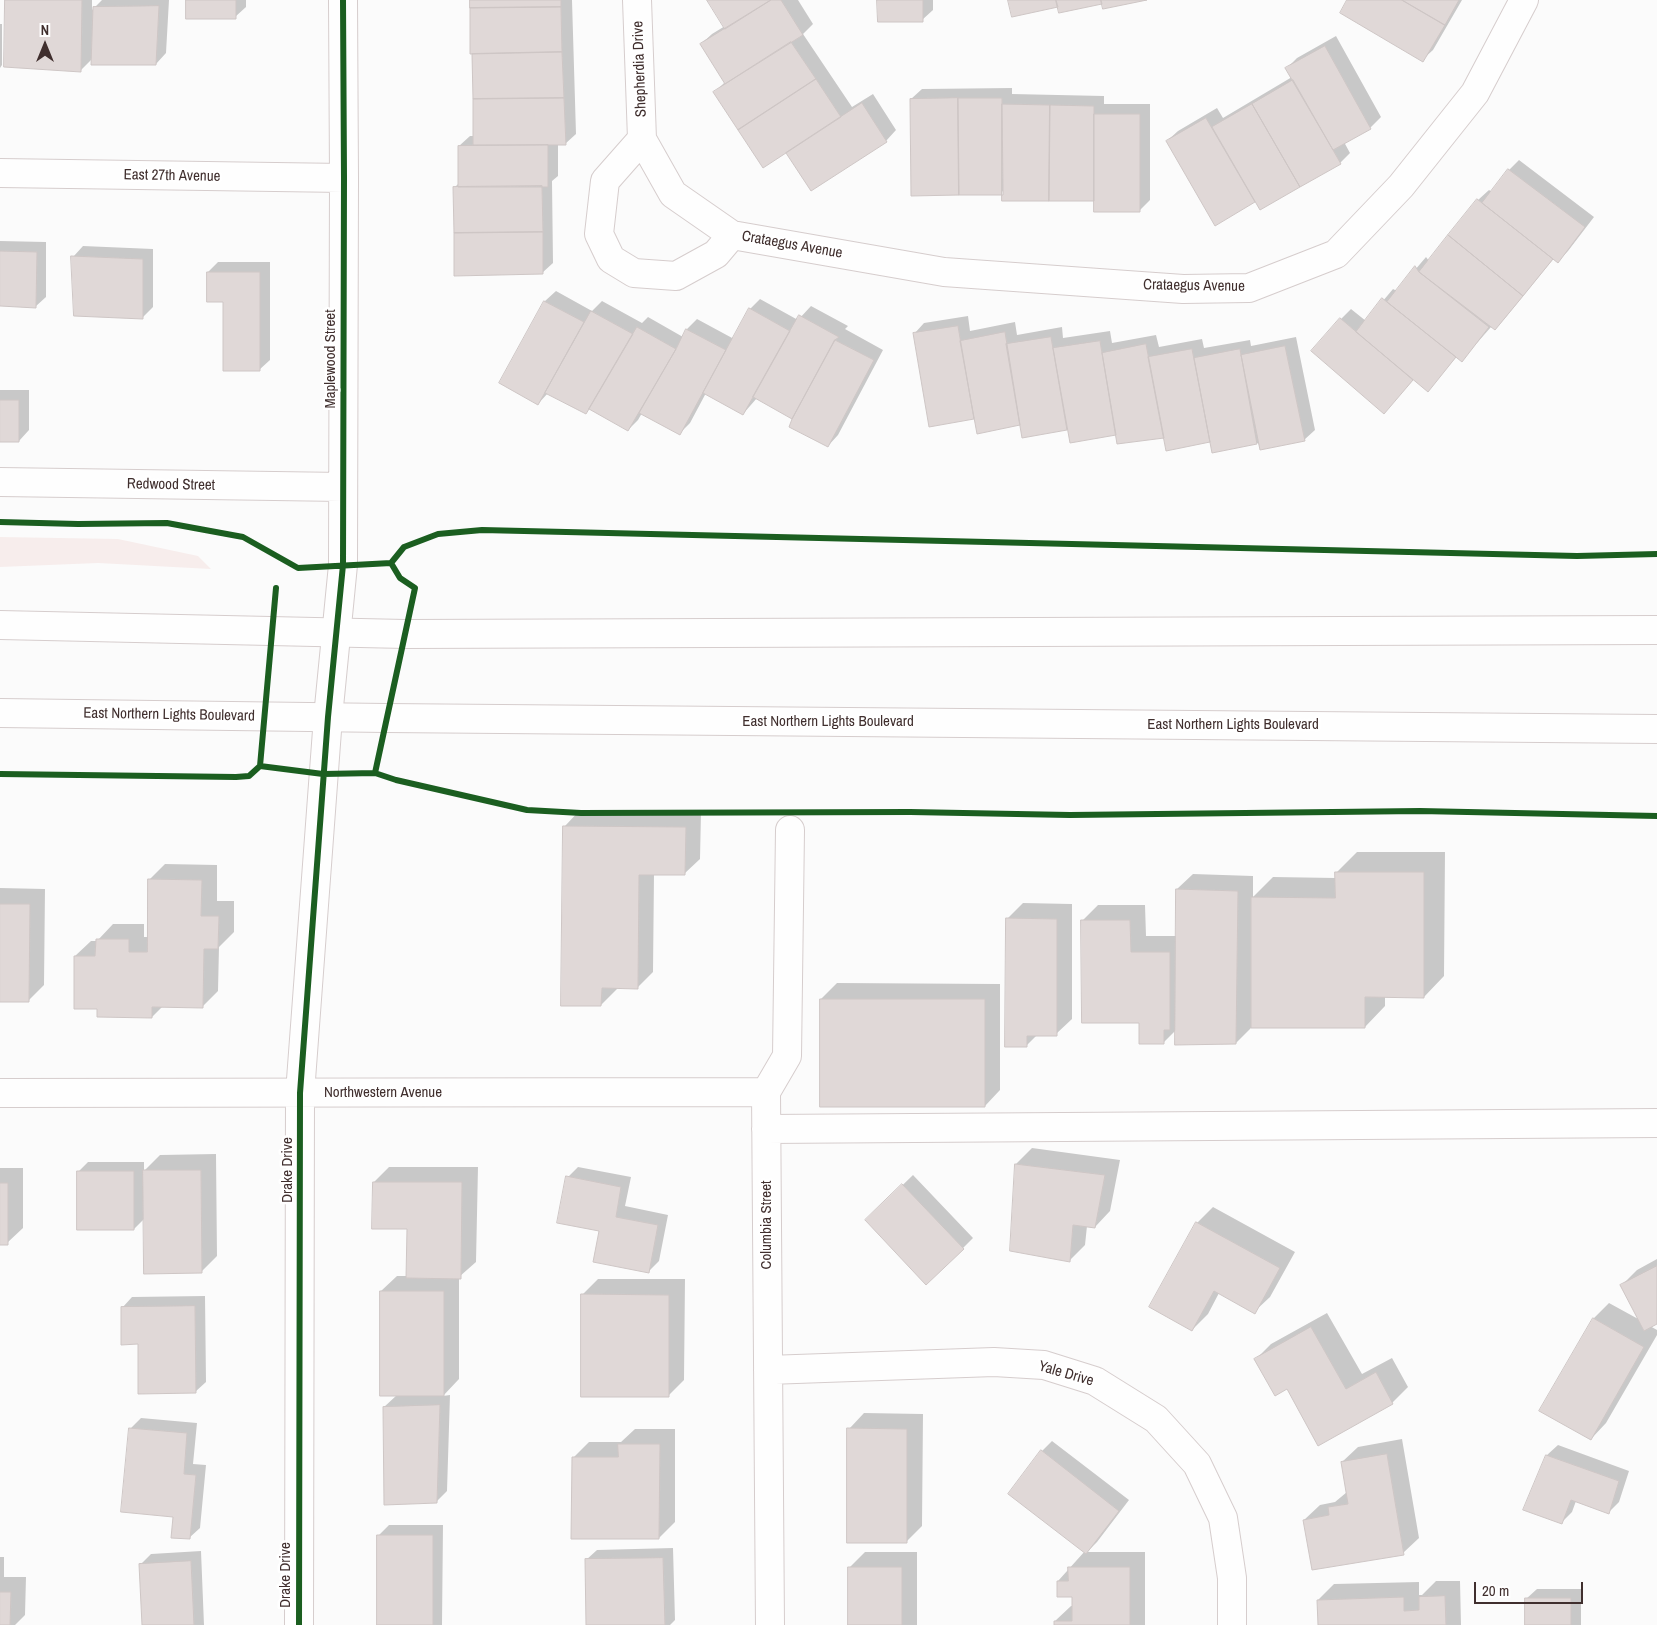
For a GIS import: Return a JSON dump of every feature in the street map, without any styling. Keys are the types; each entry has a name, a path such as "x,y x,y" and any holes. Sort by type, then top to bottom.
{"street":[{"name":"Maplewood Street","path":"328,716 343,566 343,0"},
{"name":"Shepherdia Drive","path":"637,0 642,138"},
{"name":"Crataegus Avenue","path":"732,235 944,272 1183,289 1249,288 1336,254 1401,186 1475,94 1524,0"},
{"path":"642,138 673,194 732,235 716,254 676,276 634,272 612,258 599,234 605,181 642,138"},
{"name":"East 27th Avenue","path":"0,173 344,178"},
{"name":"Redwood Street","path":"0,482 343,487"},
{"path":"0,626 404,634 1657,630"},
{"name":"East Northern Lights Boulevard","path":"0,713 1657,729"},
{"name":"Drake Drive","path":"299,1625 300,1093 328,716"},
{"path":"766,1092 787,1056 790,830"},
{"name":"Northwestern Avenue","path":"0,1093 766,1092"},
{"name":"Columbia Street","path":"766,1092 770,1625"},
{"path":"766,1130 1657,1123"},
{"name":"Yale Drive","path":"768,1370 994,1362 1044,1365 1095,1381 1156,1419 1197,1464 1222,1518 1232,1578 1232,1625"}],"shaded area":[{"path":"0,537 118,539 198,556 211,569 98,563 0,567"}],"building":[{"path":"5,0 82,0 81,72 4,67"},
{"path":"186,0 236,0 236,19 186,19"},
{"path":"470,0 561,0 561,7 470,8"},
{"path":"707,0 771,0 725,29"},
{"path":"771,0 781,0 803,35 725,84 700,44"},
{"path":"877,0 923,0 923,22 878,22"},
{"path":"1008,0 1056,0 1058,7 1012,17"},
{"path":"1056,0 1101,0 1102,4 1059,13"},
{"path":"1101,0 1147,0 1103,9"},
{"path":"1347,0 1402,0 1445,25 1423,62 1340,13"},
{"path":"1402,0 1459,0 1445,25"},
{"path":"159,6 156,65 91,65 93,7"},
{"path":"561,7 562,52 470,54 470,8"},
{"path":"791,42 816,79 738,130 713,92"},
{"path":"1325,46 1371,129 1333,150 1285,68"},
{"path":"562,52 564,98 473,99 472,54"},
{"path":"816,79 841,117 763,168 738,130"},
{"path":"1293,80 1341,164 1300,187 1252,104"},
{"path":"564,98 566,145 473,145 473,99"},
{"path":"958,98 959,195 911,196 910,99"},
{"path":"958,98 1002,98 1003,195 959,195"},
{"path":"862,103 887,142 811,191 786,153"},
{"path":"1002,104 1050,105 1049,201 1002,201"},
{"path":"1252,104 1300,187 1260,210 1212,127"},
{"path":"1050,105 1094,106 1094,201 1049,201"},
{"path":"1094,114 1140,114 1140,212 1094,212"},
{"path":"1206,118 1255,202 1215,226 1166,141"},
{"path":"548,145 548,187 458,187 458,146"},
{"path":"1508,169 1585,227 1558,263 1482,203"},
{"path":"542,186 543,232 454,233 453,187"},
{"path":"1477,199 1553,259 1523,296 1448,235"},
{"path":"543,232 543,274 454,276 454,233"},
{"path":"1448,235 1523,296 1495,330 1419,272"},
{"path":"0,251 37,252 36,308 0,306"},
{"path":"71,256 143,259 143,319 74,316"},
{"path":"1415,266 1419,272 1489,327 1462,362 1387,302"},
{"path":"207,272 260,272 260,371 223,371 223,302 207,302"},
{"path":"1382,298 1456,357 1428,392 1356,332"},
{"path":"544,301 584,322 538,405 499,383"},
{"path":"749,308 790,331 743,415 703,393"},
{"path":"591,311 633,334 586,414 545,393"},
{"path":"799,315 839,337 835,340 792,419 753,397"},
{"path":"1340,318 1413,380 1384,414 1311,351"},
{"path":"958,326 974,419 929,427 913,333"},
{"path":"637,327 676,349 628,431 589,409"},
{"path":"686,329 726,350 680,435 639,413"},
{"path":"1005,332 1020,425 977,434 960,341"},
{"path":"1051,337 1067,430 1022,438 1006,344"},
{"path":"835,340 874,360 828,447 789,427"},
{"path":"1100,341 1116,435 1070,443 1053,348"},
{"path":"1146,344 1164,438 1117,444 1102,353"},
{"path":"1285,346 1305,441 1260,450 1241,355"},
{"path":"1192,349 1210,442 1166,451 1148,357"},
{"path":"1240,349 1257,444 1212,453 1194,358"},
{"path":"0,400 19,400 19,442 0,442"},
{"path":"563,826 686,827 685,875 639,875 638,989 602,988 601,1006 561,1006"},
{"path":"1335,872 1424,872 1424,998 1365,997 1365,1028 1251,1028 1251,897 1335,898"},
{"path":"148,879 202,880 201,916 219,916 218,949 204,949 203,1008 152,1007 152,1018 97,1017 97,1009 74,1009 74,956 95,956 96,939 129,939 129,952 147,952"},
{"path":"1176,889 1238,891 1236,1044 1175,1045"},
{"path":"0,904 30,904 29,1002 0,1002"},
{"path":"1006,918 1057,919 1057,1036 1027,1036 1027,1047 1005,1047"},
{"path":"1081,920 1130,920 1131,952 1170,952 1170,1030 1164,1030 1164,1044 1139,1044 1139,1023 1082,1023"},
{"path":"820,999 985,999 985,1107 820,1107"},
{"path":"1015,1164 1105,1175 1095,1228 1073,1225 1070,1262 1010,1251"},
{"path":"143,1170 201,1170 202,1273 144,1274"},
{"path":"77,1171 134,1171 134,1230 77,1230"},
{"path":"566,1176 621,1187 616,1217 658,1225 649,1273 593,1262 599,1231 557,1223"},
{"path":"373,1182 462,1182 461,1279 406,1278 407,1229 372,1229"},
{"path":"0,1183 8,1183 8,1245 0,1245"},
{"path":"902,1184 964,1249 926,1285 865,1220"},
{"path":"1196,1222 1280,1268 1255,1314 1214,1291 1192,1331 1149,1307"},
{"path":"1657,1266 1657,1324 1644,1331 1620,1285"},
{"path":"380,1291 444,1291 444,1396 380,1396"},
{"path":"581,1294 669,1295 669,1397 581,1397"},
{"path":"195,1306 196,1393 138,1394 138,1344 121,1345 121,1307"},
{"path":"1593,1318 1644,1347 1591,1440 1539,1411"},
{"path":"1311,1327 1346,1389 1376,1372 1393,1404 1318,1446 1287,1389 1275,1396 1254,1359"},
{"path":"440,1405 437,1503 384,1505 383,1407"},
{"path":"129,1428 187,1433 184,1474 196,1475 190,1539 171,1538 173,1517 121,1512"},
{"path":"847,1428 907,1429 907,1543 847,1543"},
{"path":"618,1444 660,1444 659,1539 571,1539 572,1457 618,1457"},
{"path":"1041,1450 1119,1511 1086,1554 1008,1494"},
{"path":"1387,1454 1404,1555 1312,1570 1303,1520 1329,1515 1328,1507 1348,1504 1341,1462"},
{"path":"1546,1455 1619,1481 1609,1514 1571,1500 1562,1524 1523,1510"},
{"path":"377,1535 433,1535 433,1625 377,1625"},
{"path":"663,1558 665,1625 586,1625 585,1559"},
{"path":"191,1561 194,1625 142,1625 139,1564"},
{"path":"848,1567 902,1567 902,1625 848,1625"},
{"path":"1068,1567 1130,1567 1130,1625 1054,1625 1054,1621 1072,1621 1072,1597 1057,1597 1057,1581 1068,1581"},
{"path":"0,1592 11,1592 10,1625 0,1625"},
{"path":"1445,1596 1446,1625 1318,1625 1317,1600 1404,1597 1404,1611 1419,1610 1419,1597"},
{"path":"1525,1598 1571,1598 1571,1625 1525,1625"}],"cycle path":[{"path":"299,1625 300,1093 328,717 343,565 343,0"},
{"path":"0,522 78,524 167,523 243,537 298,568 391,563"},
{"path":"375,773 415,588 400,578 391,563 404,547 438,534 482,530 1577,556 1657,554"},
{"path":"0,774 249,776 260,766 276,588"},
{"path":"260,766 323,774 375,773 396,780 527,810 581,813 910,812 1070,815 1420,811 1657,816"}]}
